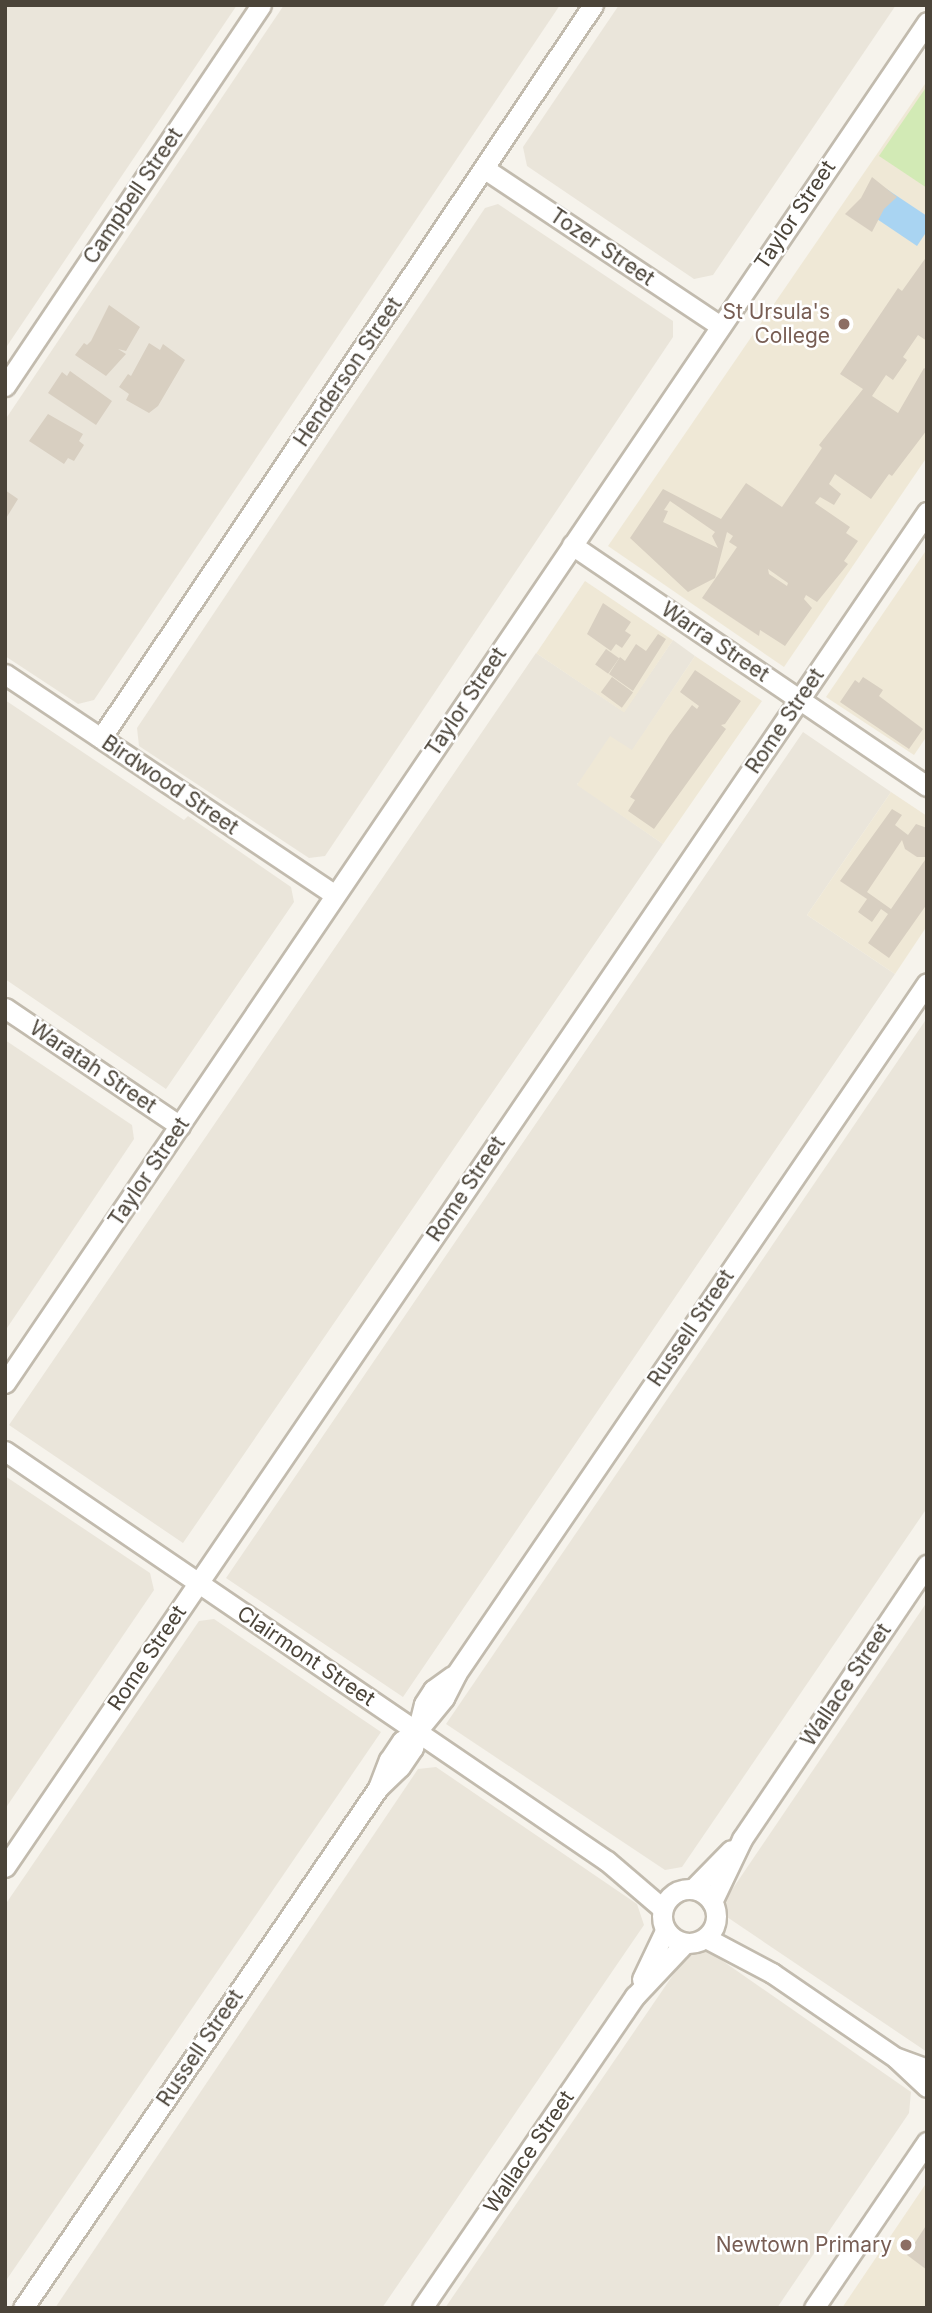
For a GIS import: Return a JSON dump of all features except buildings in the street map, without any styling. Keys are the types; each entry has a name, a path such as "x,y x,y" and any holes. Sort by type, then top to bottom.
{"street":[{"name":"Campbell Street","path":"5,386 261,5"},
{"name":"Henderson Street","path":"101,738 593,5"},
{"name":"Taylor Street","path":"5,1383 927,22"},
{"name":"Tozer Street","path":"485,169 720,326"},
{"name":"Rome Street","path":"5,1867 927,512"},
{"name":"Warra Street","path":"572,545 927,786"},
{"name":"Birdwood Street","path":"5,674 335,895"},
{"name":"Russell Street","path":"23,2308 378,1788 400,1767 413,1748 416,1731 444,1698 456,1674 927,983"},
{"name":"Waratah Street","path":"5,1008 180,1126"},
{"name":"Clairmont Street","path":"5,1451 667,1901"},
{"name":"Wallace Street","path":"712,1902 742,1839 927,1565"},
{"name":"Wallace Street","path":"694,1889 742,1839"},
{"path":"694,1889 712,1902 710,1931 684,1944 665,1931 667,1901 694,1889"},
{"name":"Wallace Street","path":"635,1996 665,1931"},
{"path":"710,1931 896,2058 927,2087"},
{"name":"Wallace Street","path":"422,2308 635,1996 684,1944"},
{"path":"896,2058 927,2069"},
{"path":"814,2308 927,2142"}],"shaded area":[{"path":"5,5 237,5 5,349"},
{"path":"284,5 560,5 94,700 78,704 5,656 5,420"},
{"path":"619,5 896,5 713,275 694,279 527,166 523,147"},
{"name":"St Ursula's College","path":"927,81 927,457 784,667 608,546"},
{"path":"498,204 673,321 673,337 325,856 309,858 139,746 137,728 485,208"},
{"path":"927,549 927,736 914,755 826,697"},
{"path":"585,581 673,640 624,712 536,653"},
{"path":"673,640 695,656 632,751 577,784 663,844 183,1543 9,1425 536,653 624,712"},
{"path":"695,656 762,701 663,844 577,785 610,736 632,750"},
{"path":"5,700 184,820 188,816 291,887 294,902 166,1089 5,979"},
{"path":"803,732 891,792 807,915 895,974 403,1697 226,1578"},
{"path":"891,792 927,816 927,926 895,974 807,915"},
{"path":"927,1018 927,1508 682,1867 665,1870 446,1724"},
{"path":"5,1040 132,1125 134,1139 5,1331"},
{"path":"5,1476 150,1573 154,1590 5,1809"},
{"path":"927,1602 927,2052 727,1917 725,1900"},
{"path":"214,1619 381,1732 5,2282 5,1905 199,1621"},
{"path":"436,1767 637,1904 644,1925 382,2308 55,2308 418,1769"},
{"path":"707,1950 911,2092 909,2113 777,2308 445,2308 688,1953"},
{"name":"Newtown Primary","path":"927,2182 927,2308 842,2308"}],"green space":[{"path":"927,86 927,188 879,156"}],"water":[{"path":"885,188 927,216 927,231 917,246 868,213"}],"place":[{"name":"St Ursula's College","path":"844,324"},
{"name":"Newtown Primary","path":"906,2245"}]}
